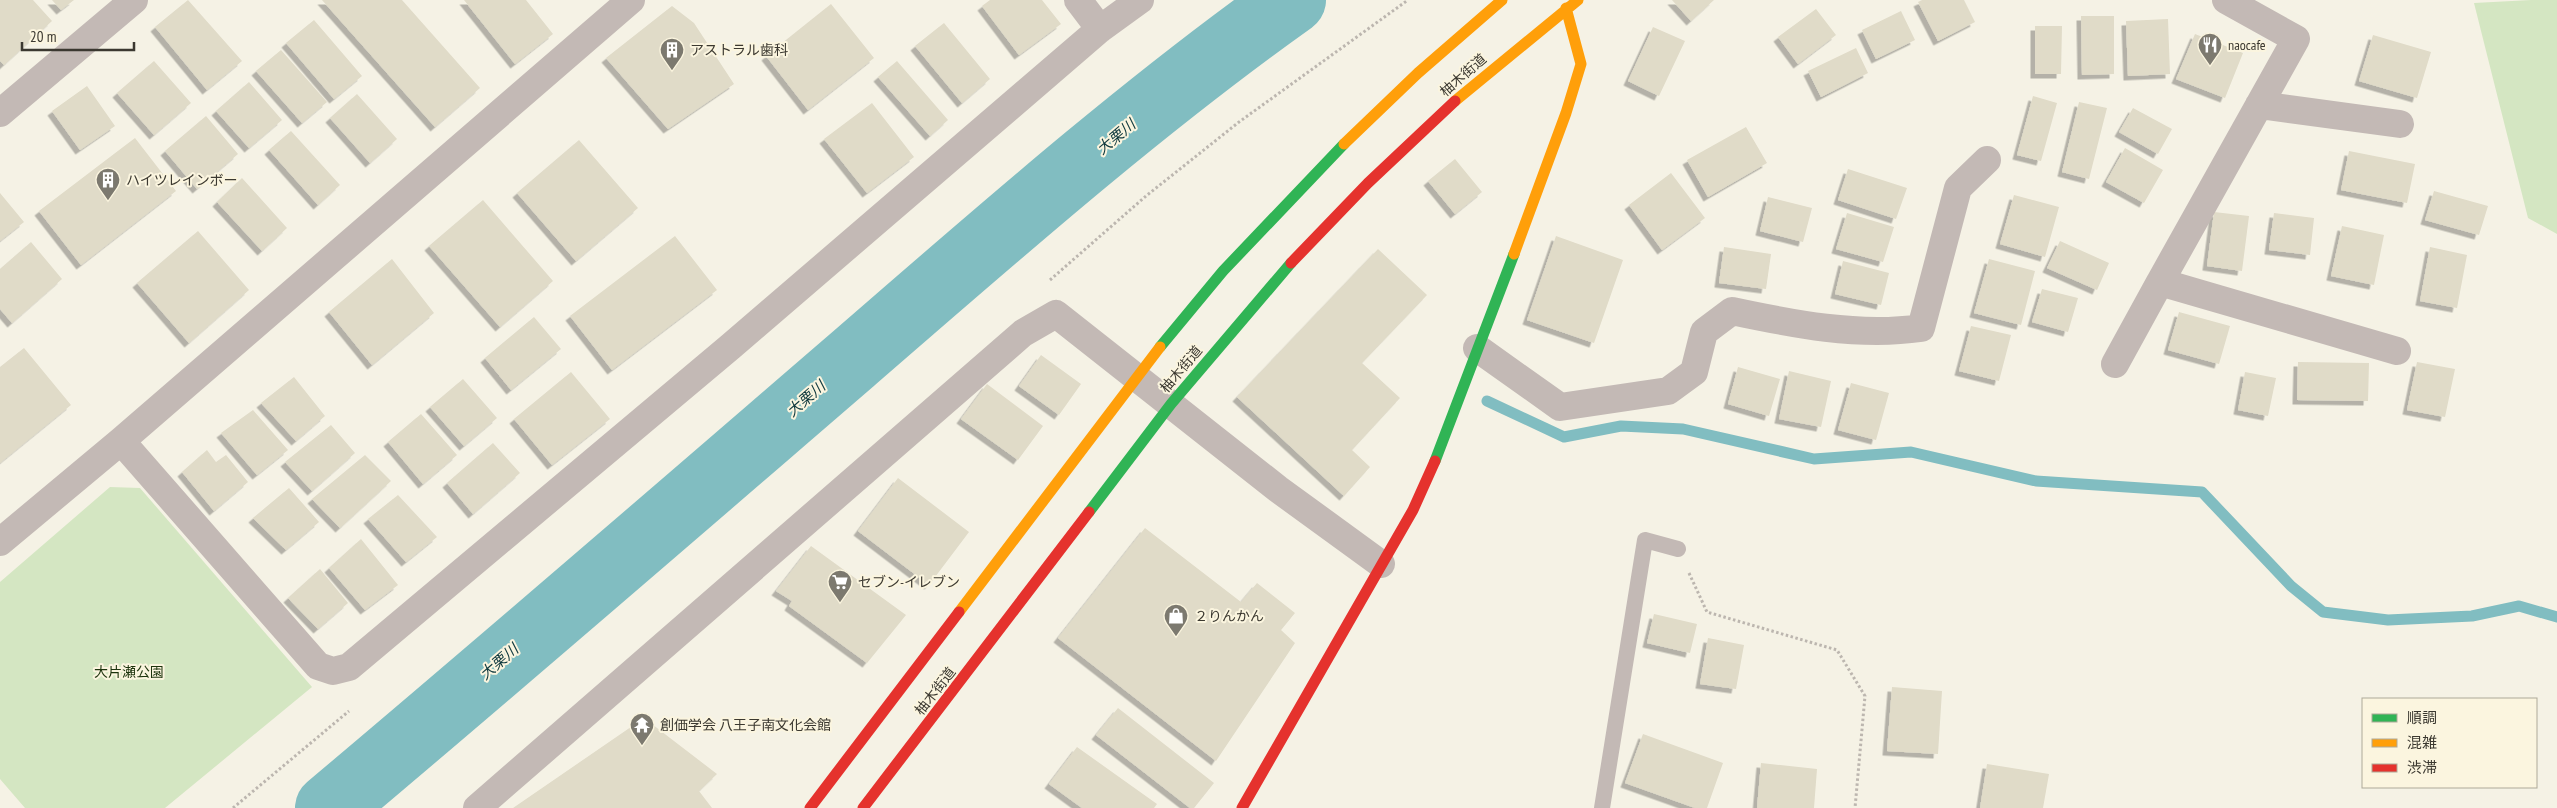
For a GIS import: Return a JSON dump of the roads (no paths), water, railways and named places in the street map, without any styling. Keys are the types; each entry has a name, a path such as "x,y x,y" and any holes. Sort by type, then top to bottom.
{"main road":[{"name":"柚木街道","path":"810,808 1210,285 1348,140 1467,28 1502,0"},
{"name":"柚木街道","path":"864,808 1171,404 1288,266 1368,183 1449,106 1578,0"},
{"path":"1242,808 1417,502 1446,435 1477,348 1512,262 1566,113 1581,64 1566,8"}],"street":[{"path":"0,113 134,0"},
{"path":"0,542 121,441 631,0"},
{"path":"1078,0 1100,30"},
{"path":"121,441 318,666 333,671 349,667 730,347 1100,30 1140,0"},
{"path":"2114,364 2296,39 2226,0"},
{"path":"2259,104 2400,124"},
{"path":"1477,348 1560,407 1668,391 1694,372 1704,332 1732,311 1800,325 1893,332 1921,328 1958,188 1987,160"},
{"path":"2160,282 2397,351"},
{"path":"477,808 1023,333 1056,314 1278,489 1381,564"}],"lane":[{"path":"1602,808 1645,540 1678,550"}],"waterway":[{"name":"大栗川","path":"329,808 526,641 1068,174 1235,41 1292,0"},
{"path":"1487,401 1564,437 1621,426 1683,429 1814,459 1911,452 2036,481 2202,492 2291,586 2323,612 2388,620 2472,616 2519,606 2557,617"}],"place":[{"name":"naocafe","path":"2210,66"},
{"name":"アストラル歯科","path":"672,71"},
{"name":"ハイツレインボー","path":"108,201"},
{"name":"セブン-イレブン","path":"840,603"},
{"name":"２りんかん","path":"1176,637"},
{"name":"創価学会 八王子南文化会館","path":"642,746"}],"park label":[{"name":"大片瀬公園","path":"129,672"}]}
